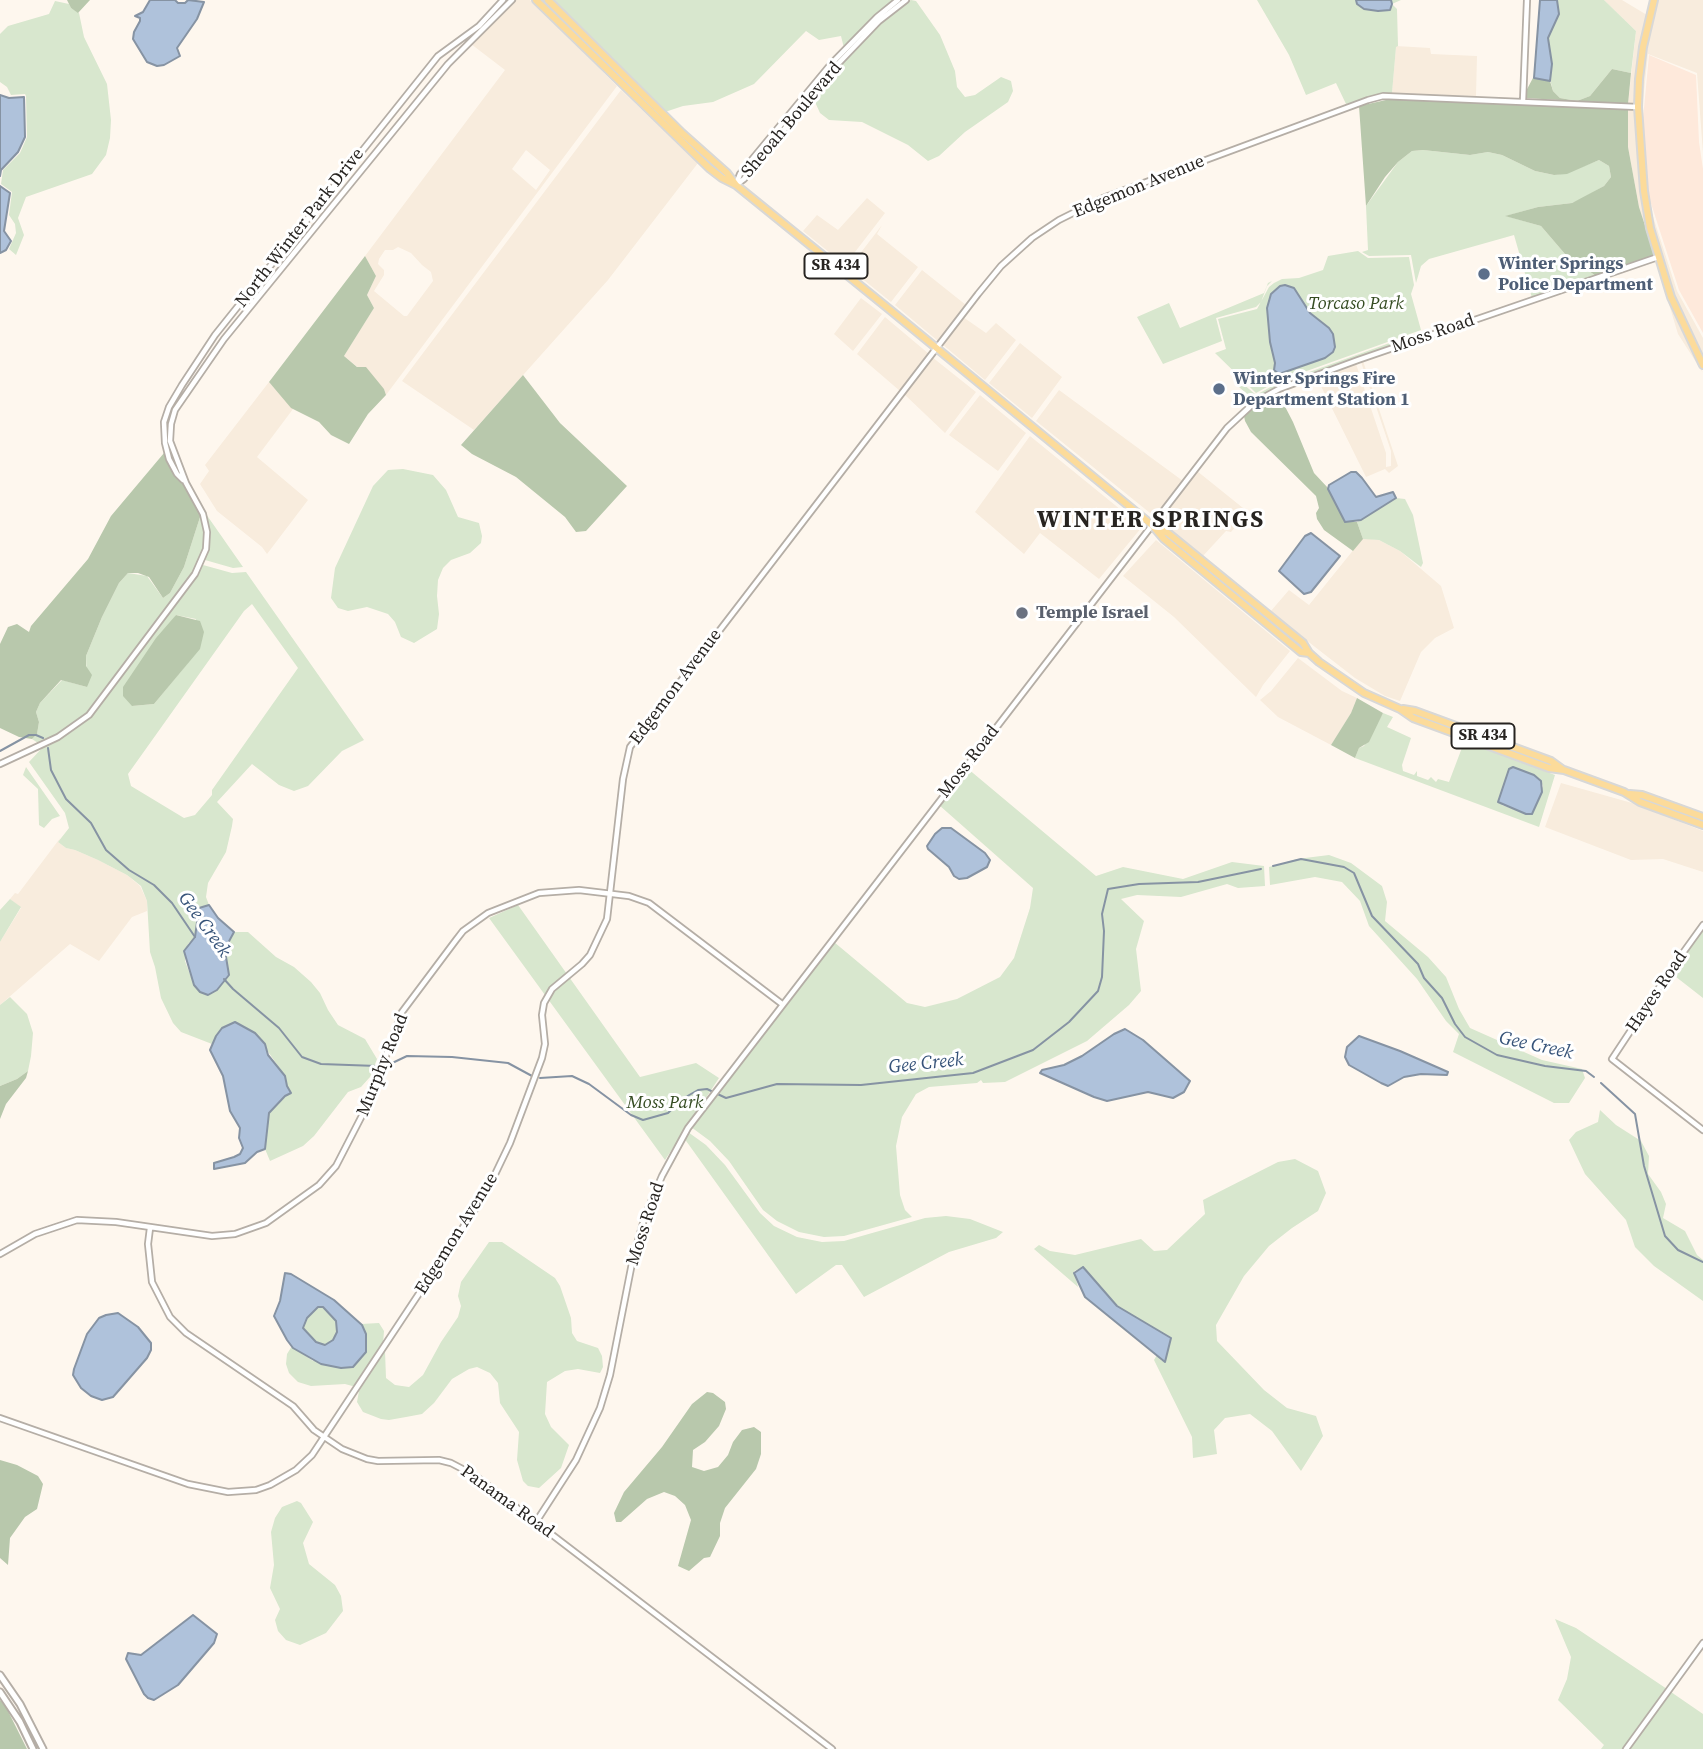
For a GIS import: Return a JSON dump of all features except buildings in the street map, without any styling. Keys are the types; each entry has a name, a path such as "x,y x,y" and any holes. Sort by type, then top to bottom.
{"main road":[{"name":"SR 434","path":"536,0 687,148 722,178 736,185 936,348 1152,525 1164,540 1275,631 1301,652 1309,653"},
{"name":"SR 434","path":"548,0 682,133 727,173 736,185"},
{"path":"1654,0 1643,47 1638,107 1644,191 1658,257 1671,297 1703,365"},
{"path":"592,55 610,61"},
{"name":"SR 434","path":"1152,525 1168,533 1303,643 1309,653 1351,685 1413,718 1549,768 1564,770 1703,817"},
{"path":"1275,631 1286,630"},
{"name":"SR 434","path":"1628,793 1640,802 1703,825"},
{"path":"0,1675 20,1704 43,1749"},
{"path":"0,1692 20,1721 33,1749"}],"street":[{"name":"North Winter Park Drive","path":"186,483 177,474 164,443 164,422 182,385 215,335 438,56 479,26 503,0"},
{"name":"North Winter Park Drive","path":"0,764 58,737 89,715 195,574 206,549 207,532 203,514 186,483 170,441 171,424 176,410 224,340 448,64 512,0"},
{"name":"Sheoah Boulevard","path":"736,185 740,174 831,64 877,17 898,0"},
{"name":"Sheoah Boulevard","path":"736,185 744,179 834,68 879,21 906,0"},
{"path":"1522,101 1527,0"},
{"name":"Edgemon Avenue","path":"0,1418 206,1490 256,1490 288,1476 312,1455 326,1438 487,1191 510,1143 540,1067 545,1044 542,1015 544,1003 552,989 582,964 596,945 607,919 623,779 630,747 991,277 1022,246 1059,220 1102,198 1383,96 1638,107"},
{"name":"Moss Road","path":"536,1522 576,1460 593,1427 610,1375 631,1268 649,1207 678,1143 711,1096 1227,428 1243,412 1266,396 1358,360 1658,257"},
{"name":"Murphy Road","path":"0,1254 35,1234 77,1220 116,1222 212,1236 235,1234 267,1223 319,1185 336,1167 369,1101 402,1012 463,931 488,913 539,893 564,890 639,899 658,908 782,1004"},
{"name":"Hayes Road","path":"1703,925 1612,1059 1703,1130"},
{"name":"Panama Road","path":"150,1228 148,1244 152,1282 170,1317 186,1333 293,1406 313,1430 342,1448 367,1459 425,1459 451,1463 474,1475 832,1749"},
{"path":"1626,1749 1703,1643"}],"shaded area":[{"path":"515,0 530,0 617,86 386,395 384,389 344,356 374,308 367,295 376,276 365,256 505,70 471,44","holes":["526,150 550,170 536,190 512,169","398,247 411,253 431,272 433,281 407,316 374,291 384,275 384,270 378,264 379,259 385,250"]},
{"path":"1604,0 1622,0 1647,15 1640,47 1635,104 1628,104 1636,31"},
{"path":"1657,0 1703,0 1703,153 1697,73 1648,54 1641,119 1641,78 1645,48"},
{"path":"1396,46 1430,48 1431,54 1477,56 1476,96 1392,93"},
{"path":"1649,55 1696,75 1703,169 1703,333 1679,290 1647,191 1643,119"},
{"path":"621,90 698,163 608,280 474,430 402,381"},
{"path":"1628,109 1635,109 1641,192 1655,256 1639,207 1628,147"},
{"path":"867,198 885,213 845,265 803,231 817,215 838,230"},
{"path":"1648,201 1677,291 1703,338 1703,360 1674,296"},
{"path":"882,225 877,234 918,267 891,302 849,268"},
{"path":"1656,261 1669,299 1703,373 1678,334"},
{"path":"922,270 966,305 938,341 895,305"},
{"path":"861,298 882,314 853,351 834,334"},
{"path":"885,317 929,354 900,391 857,354"},
{"path":"963,317 986,333 996,323 1016,340 985,380 942,344"},
{"path":"1020,343 1062,377 1032,418 989,383"},
{"path":"932,357 976,392 945,433 904,394"},
{"path":"1363,361 1398,466 1389,473 1385,469 1366,477 1317,378 1356,364 1386,453 1386,467 1391,466 1391,451 1361,362"},
{"path":"269,382 293,409 257,457 308,500 267,554 217,511 200,484 209,471 205,465"},
{"path":"1059,390 1183,481 1155,517 1036,421"},
{"path":"980,395 1026,433 998,471 949,435"},
{"path":"1030,436 1142,527 1099,579 1040,533 1024,554 975,512"},
{"path":"1197,471 1248,512 1231,532 1226,531 1202,557 1158,520"},
{"path":"1363,538 1379,540 1400,551 1441,586 1454,628 1435,638 1421,652 1400,701 1385,696 1355,678 1270,612 1289,590 1309,605"},
{"path":"1156,540 1290,651 1256,697 1174,617 1123,576"},
{"path":"1298,658 1342,691 1357,698 1331,745 1278,717 1260,700 1271,691"},
{"path":"1561,783 1632,803 1703,831 1703,872 1663,859 1631,860 1545,827"},
{"path":"61,837 58,842 66,848 98,860 127,875 140,886 147,901 147,911 132,917 99,961 70,944 0,1005 0,942 21,908 10,899 15,893 18,894"}],"green space":[{"path":"67,0 90,0 78,13 71,8"},
{"path":"553,0 895,0 844,48 841,36 819,40 806,31 754,84 713,102 683,106 665,112"},
{"path":"911,0 916,1 940,35 955,71 957,87 965,97 975,95 1001,77 1011,81 1013,91 1008,102 965,132 939,156 928,161 908,145 862,122 829,120 820,113 815,102 818,92 836,70 881,23"},
{"path":"1257,0 1356,0 1357,4 1392,4 1397,9 1398,46 1392,93 1346,104 1336,83 1306,95 1289,55"},
{"path":"1557,0 1604,0 1636,31 1631,73 1612,69 1590,96 1577,101 1560,98 1553,91 1550,79 1552,64 1548,38 1559,14"},
{"path":"55,1 69,4 79,13 84,37 107,84 110,138 106,155 92,174 26,197 18,218 24,235 16,255 9,249 16,233 15,224 9,215 12,192 1,184 3,170 20,153 27,137 26,96 11,95 7,87 0,82 0,34 8,26 49,14"},
{"path":"1612,69 1631,73 1628,104 1525,98 1534,76 1550,81 1553,91 1560,98 1577,101 1590,96"},
{"path":"1395,98 1628,109 1628,147 1639,207 1655,256 1596,276 1565,254 1541,226 1505,216 1538,207 1572,203 1604,186 1611,177 1609,166 1599,160 1567,174 1554,175 1535,171 1502,155 1488,152 1470,155 1412,151 1385,177 1366,206 1359,106"},
{"path":"1412,151 1470,155 1488,152 1502,155 1535,171 1554,175 1567,173 1599,160 1609,166 1611,177 1604,186 1583,198 1572,203 1538,207 1506,216 1541,226 1565,254 1596,276 1532,298 1514,235 1429,259 1421,266 1416,283 1411,255 1369,256 1362,252 1368,250 1366,206 1398,162"},
{"name":"Torcaso Park","path":"1358,251 1368,258 1409,257 1414,285 1411,294 1421,330 1276,382 1256,393 1215,353 1226,349 1218,319 1257,309 1274,283 1323,270 1328,256"},
{"path":"365,256 376,276 367,295 374,308 344,356 357,367 366,367 386,395 368,414 349,444 331,435 319,422 291,408 269,382"},
{"path":"1272,281 1256,307 1216,318 1222,341 1163,364 1137,317 1169,303 1180,328 1264,293 1268,283"},
{"path":"1420,332 1421,336 1280,386 1254,400 1239,387 1242,383 1256,395 1276,384"},
{"path":"523,375 560,423 627,486 586,531 576,532 565,517 516,477 472,454 461,445"},
{"path":"1278,393 1314,473 1328,488 1345,522 1357,522 1363,539 1353,551 1324,530 1317,519 1319,508 1316,496 1251,432 1245,421 1244,416 1249,410"},
{"path":"164,453 174,476 184,485 201,514 184,567 170,593 163,598 149,577 128,573 119,583 86,656 86,666 92,675 87,687 61,680 40,703 36,712 39,722 37,734 32,739 19,737 0,728 0,644 8,627 17,624 29,632 31,626 88,559 111,516"},
{"path":"403,469 433,475 446,490 458,517 479,523 482,536 481,543 470,553 451,560 443,568 438,580 437,629 414,643 401,637 395,622 388,614 367,607 348,611 338,608 331,598 335,568 373,486 388,470"},
{"path":"1396,498 1405,499 1413,515 1423,563 1421,567 1400,551 1379,540 1363,539 1357,522"},
{"path":"201,514 203,549 193,573 87,713 57,735 38,743 32,739 37,734 39,722 36,712 40,703 62,680 87,687 86,656 119,583 128,573 147,576 163,598 170,593 184,567"},
{"path":"206,514 243,567 233,568 205,560 209,532"},
{"path":"203,565 232,573 246,572 364,740 342,751 308,786 294,791 279,785 252,764 217,802 233,819 226,852 208,883 206,897 209,905 199,908 195,937 188,944 185,961 194,985 229,975 227,945 234,932 248,932 276,957 294,967 311,982 338,1025 365,1039 377,1059 370,1077 361,1087 348,1092 314,1136 303,1146 270,1161 265,1149 269,1113 284,1097 285,1076 255,1033 245,1028 222,1028 212,1044 181,1032 173,1023 161,998 150,952 147,901 141,886 127,875 58,842 69,828 65,813 29,762 43,747 73,731 91,716","holes":["252,604 298,668 212,790 212,795 195,815 184,818 131,786 128,774 244,611","176,615 196,619 187,664 154,704 132,706"]},
{"path":"176,615 200,621 204,632 200,649 154,704 132,706 123,696 123,687 156,638"},
{"path":"1357,698 1383,713 1369,742 1359,748 1355,758 1331,745"},
{"path":"1383,713 1393,717 1387,727 1411,738 1402,765 1403,771 1414,775 1417,771 1417,776 1428,780 1431,777 1436,782 1438,779 1449,782 1466,742 1555,775 1539,827 1355,758 1359,748 1364,746","holes":["1539,778 1543,786 1529,815 1502,805"]},
{"path":"26,767 60,816 52,819 44,828 39,825 38,789 23,775"},
{"path":"967,768 1096,876 1123,867 1183,879 1232,862 1264,866 1265,886 1238,888 1227,884 1181,897 1137,895 1121,899 1144,921 1136,949 1141,991 1129,1005 1087,1041 1005,1082 983,1083 981,1080 977,1083 929,1087 916,1094 902,1117 896,1146 900,1195 905,1210 912,1217 844,1236 824,1237 799,1232 763,1210 729,1161 710,1141 691,1127 834,942 907,1003 925,1007 957,999 1000,977 1014,958 1030,908 1033,888 939,805"},
{"path":"1329,855 1351,863 1382,886 1387,902 1385,921 1428,957 1446,977 1470,1028 1542,1060 1582,1069 1585,1078 1569,1103 1554,1103 1453,1052 1459,1034 1446,1021 1417,979 1369,926 1360,901 1342,882 1315,877 1270,885 1269,867 1297,859"},
{"path":"10,899 21,907 0,942 0,910"},
{"name":"Moss Park","path":"518,905 640,1077 696,1063 719,1078 665,1160 489,918"},
{"path":"1703,929 1703,998 1671,973"},
{"path":"10,997 27,1014 33,1033 31,1056 28,1071 0,1086 0,1005"},
{"path":"28,1071 26,1078 6,1104 0,1119 0,1086"},
{"path":"1600,1110 1616,1125 1641,1141 1649,1156 1648,1174 1666,1204 1663,1218 1685,1231 1697,1255 1703,1260 1703,1301 1654,1266 1635,1247 1626,1220 1585,1174 1569,1140 1576,1132 1598,1122"},
{"path":"688,1132 706,1145 725,1165 760,1213 774,1226 797,1237 822,1242 844,1241 925,1218 946,1216 970,1219 1003,1232 996,1238 949,1252 864,1297 842,1265 836,1265 796,1294 684,1138"},
{"path":"1295,1159 1318,1171 1326,1193 1318,1211 1269,1246 1244,1276 1216,1325 1217,1341 1264,1390 1287,1408 1316,1416 1323,1436 1301,1471 1272,1431 1250,1414 1225,1418 1214,1430 1217,1454 1193,1458 1192,1437 1154,1360 1157,1355 1162,1361 1171,1338 1117,1306 1083,1267 1074,1271 1078,1287 1034,1249 1039,1245 1050,1251 1075,1255 1141,1239 1154,1251 1167,1250 1205,1214 1203,1200 1278,1162"},
{"path":"489,1242 502,1242 555,1278 571,1318 572,1333 577,1341 598,1348 602,1356 603,1367 600,1373 578,1369 565,1371 547,1382 545,1414 551,1427 569,1445 561,1468 539,1488 528,1486 523,1481 517,1460 519,1432 500,1403 498,1383 490,1373 477,1367 452,1379 422,1414 381,1419 363,1412 357,1402 359,1391 385,1351 386,1378 395,1385 409,1387 423,1375 458,1317 461,1282"},
{"path":"318,1307 323,1307 336,1321 337,1332 333,1341 325,1345 316,1342 303,1327 307,1318"},
{"path":"379,1323 384,1331 383,1344 356,1387 345,1384 311,1386 298,1382 289,1373 287,1354 292,1346 313,1361 361,1324"},
{"path":"707,1392 725,1402 726,1409 719,1426 705,1442 693,1450 692,1467 704,1471 718,1467 742,1430 754,1427 761,1432 761,1454 756,1469 725,1508 720,1523 720,1536 710,1557 704,1558 689,1571 678,1566 691,1520 685,1505 675,1496 664,1492 647,1499 621,1522 616,1522 614,1513 624,1492 662,1447 692,1404"},
{"path":"0,1460 38,1476 43,1484 37,1509 25,1517 10,1538 8,1565 0,1558"},
{"path":"297,1501 313,1522 303,1543 309,1564 335,1585 341,1596 343,1611 326,1633 300,1645 286,1640 278,1631 275,1620 280,1609 270,1588 274,1565 271,1532 275,1518 282,1507"},
{"path":"1555,1619 1576,1628 1667,1689 1624,1749 1601,1749 1604,1745 1558,1700 1567,1679 1571,1657"},
{"path":"1671,1692 1703,1714 1703,1749 1630,1749"},
{"path":"0,1700 6,1707 27,1749 0,1749"}],"water":[{"path":"150,0 204,2 197,19 177,48 180,56 164,65 157,66 147,62 133,39 140,21 140,18 135,16 143,12"},
{"path":"1356,0 1391,0 1392,4 1390,10 1378,11 1364,9"},
{"path":"1540,0 1557,0 1559,14 1548,38 1552,64 1550,81 1534,78"},
{"path":"0,95 9,98 24,97 25,137 18,152 1,170 0,176"},
{"path":"0,186 10,193 4,231 11,241 6,250 0,253"},
{"path":"1285,285 1294,288 1310,313 1329,328 1335,347 1325,358 1279,374 1274,370 1267,308 1271,294"},
{"path":"1351,472 1356,472 1362,478 1376,497 1393,492 1396,498 1361,520 1345,522 1328,489 1329,485"},
{"path":"1311,533 1340,556 1311,592 1304,594 1279,571 1305,536"},
{"path":"1513,767 1534,775 1541,781 1542,792 1532,814 1498,802 1509,769"},
{"path":"942,828 951,828 985,853 990,860 987,867 967,878 959,879 954,876 949,867 927,846"},
{"path":"209,905 218,918 234,932 227,945 229,975 217,990 208,995 200,992 194,985 184,951 195,937 199,908"},
{"path":"235,1022 255,1033 265,1044 268,1055 285,1076 291,1093 269,1113 265,1149 257,1152 245,1163 214,1169 214,1163 240,1154 243,1148 239,1138 240,1128 230,1111 223,1076 210,1050 222,1028"},
{"path":"1125,1029 1143,1040 1190,1081 1184,1092 1173,1098 1148,1092 1107,1101 1040,1073 1082,1056"},
{"path":"1359,1036 1448,1072 1447,1075 1421,1074 1404,1077 1388,1086 1381,1083 1349,1065 1345,1057 1347,1047"},
{"path":"1083,1267 1117,1306 1171,1338 1165,1362 1085,1297 1074,1273"},
{"path":"285,1273 291,1274 334,1300 362,1325 366,1334 366,1352 353,1367 341,1368 321,1364 293,1348 274,1316","holes":["318,1307 323,1307 336,1321 337,1332 333,1340 325,1345 316,1342 303,1328 307,1318"]},
{"path":"118,1313 138,1327 151,1343 151,1350 113,1397 102,1400 81,1388 73,1375 74,1369 87,1334 99,1318"},
{"path":"193,1615 217,1634 214,1643 178,1685 154,1700 148,1698 126,1659 128,1653 141,1655"}],"waterway":[{"name":"Gee Creek","path":"0,751 29,735 43,738"},
{"name":"Gee Creek","path":"48,748 51,770 66,799 91,823 106,850 129,870 154,885 172,903 195,937"},
{"name":"Gee Creek","path":"1273,866 1301,859 1344,867 1354,873 1372,916 1418,964 1424,978 1442,998 1465,1037 1497,1055 1545,1066 1586,1071 1594,1077"},
{"name":"Gee Creek","path":"540,1078 572,1076 589,1084 631,1115 643,1120 668,1113 684,1098 698,1090 707,1089 726,1098 777,1084 861,1085 973,1073 1033,1050 1069,1022 1098,991 1102,977 1102,914 1108,889 1139,884 1198,882 1261,869"},
{"name":"Gee Creek","path":"224,979 279,1028 302,1057 321,1064 377,1066"},
{"name":"Gee Creek","path":"386,1066 407,1056 452,1057 508,1063 532,1076"},
{"name":"Gee Creek","path":"1601,1083 1635,1114 1644,1166 1665,1236 1678,1250 1703,1262"}],"place":[{"name":"Winter Springs Police Department","path":"1484,274"},
{"name":"Winter Springs Fire Department Station 1","path":"1219,389"},
{"name":"Temple Israel","path":"1022,613"}],"district":[{"name":"WINTER SPRINGS","path":"1151,521"}]}
